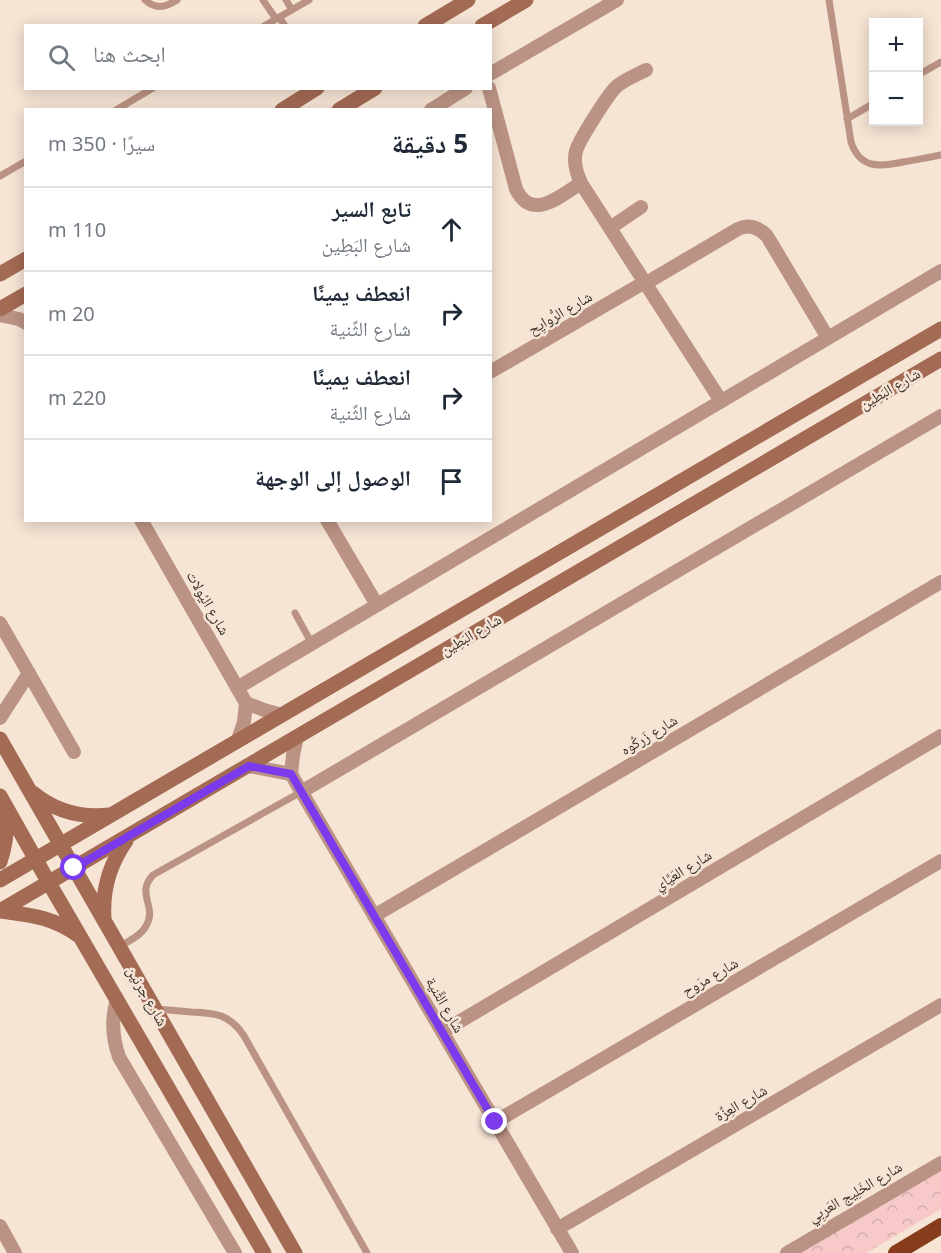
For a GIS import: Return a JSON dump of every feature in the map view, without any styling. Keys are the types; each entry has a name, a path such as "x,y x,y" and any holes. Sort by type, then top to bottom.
{"highway":[{"path":"896,1253 941,1226"}],"main road":[{"path":"428,24 468,0"},
{"path":"485,24 526,0"},
{"path":"285,108 314,90"},
{"path":"342,108 372,90"},
{"path":"0,274 24,261"},
{"path":"0,309 24,295"},
{"name":"شارع البَطِين","path":"0,880 941,329"},
{"name":"شارع البَطِين","path":"0,911 941,359"},
{"name":"شارع جرنين","path":"0,738 294,1253"},
{"path":"29,790 48,804 70,813 91,816 112,815"},
{"path":"0,862 7,828 3,801"},
{"name":"شارع جرنين","path":"3,801 264,1253"},
{"path":"105,922 104,893 107,879 116,856 130,836"},
{"path":"0,911 42,917 69,929 81,938"}],"street":[{"path":"492,73 617,0"},
{"path":"646,70 613,90 576,151 576,171 581,183 610,228 649,280 721,401"},
{"path":"433,108 463,90"},
{"path":"490,90 516,189 524,200 529,204 543,205 581,183"},
{"path":"610,228 641,207"},
{"name":"شارع الرُّوايِح","path":"492,371 742,227 753,227 767,236 828,338"},
{"path":"237,688 941,271"},
{"path":"0,315 24,322"},
{"path":"301,792 941,416"},
{"name":"شارع اليُولات","path":"142,522 246,703"},
{"path":"328,522 377,605"},
{"name":"شارع زَركُوه","path":"374,916 941,582"},
{"path":"0,623 74,752"},
{"path":"0,718 29,673"},
{"path":"238,740 244,722 246,703 282,715"},
{"name":"شارع العَيَّاي","path":"442,1032 941,736"},
{"path":"249,766 291,774 297,737"},
{"name":"شارع الثَّنية","path":"291,774 572,1253"},
{"name":"شارع مرَوح","path":"495,1122 941,861"},
{"path":"117,999 113,1024 114,1040 119,1057 235,1253"},
{"name":"شارع العِزَّة","path":"557,1229 941,1005"},
{"name":"شارع الخَلِيج العَربِي","path":"787,1253 941,1163"},
{"path":"0,1226 15,1253"}],"lane":[{"path":"145,0 160,7 170,5 177,0"},
{"path":"263,0 283,24"},
{"path":"286,0 292,10"},
{"path":"268,24 309,0"},
{"path":"829,0 848,119 854,148 858,155 869,164 883,166 941,155"},
{"path":"923,72 941,62"},
{"path":"119,108 150,90"},
{"path":"848,119 869,106"},
{"path":"0,176 24,162"},
{"path":"295,613 312,644"},
{"path":"119,947 146,927 150,911 145,890 153,875 301,792"},
{"path":"154,1009 214,1013 227,1018 237,1026 367,1253"}],"green space":[{"path":"941,1164 941,1209 866,1253 791,1253"}],"route":[{"path":"74,868 249,766 291,774 495,1122"}]}
